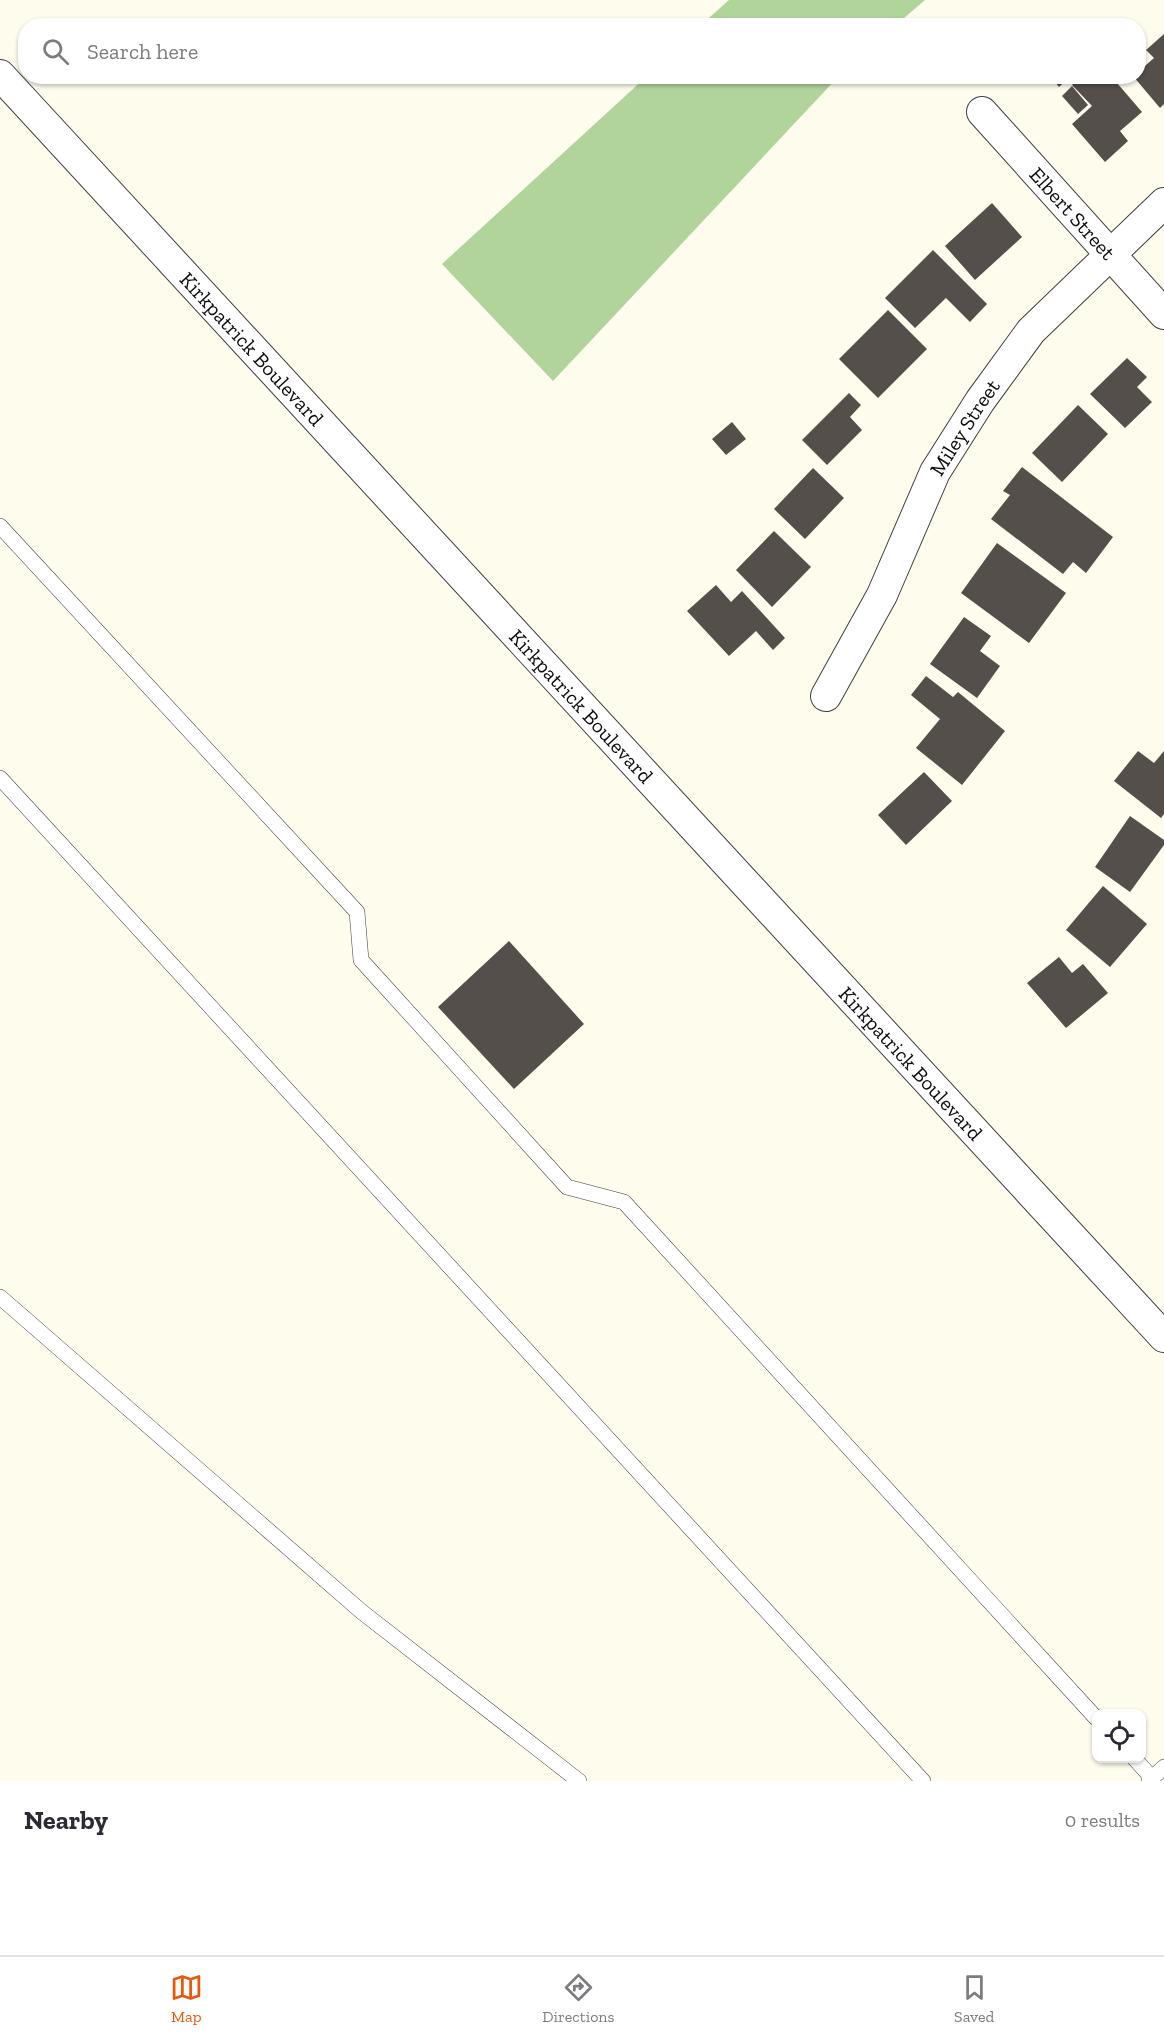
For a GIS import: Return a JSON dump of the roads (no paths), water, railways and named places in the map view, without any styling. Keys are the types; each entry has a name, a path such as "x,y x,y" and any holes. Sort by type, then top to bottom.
{"street":[{"name":"Kirkpatrick Boulevard","path":"0,75 1164,1337"},
{"name":"Elbert Street","path":"982,112 1164,314"},
{"name":"Miley Street","path":"826,696 882,595 935,472 980,401 1031,331 1164,203"}],"lane":[{"path":"0,526 357,912 361,960 567,1187 624,1202 1092,1714"},
{"path":"0,778 923,1781"},
{"path":"0,1297 362,1612 579,1781"},
{"path":"1138,1763 1150,1780 1164,1767"}]}
